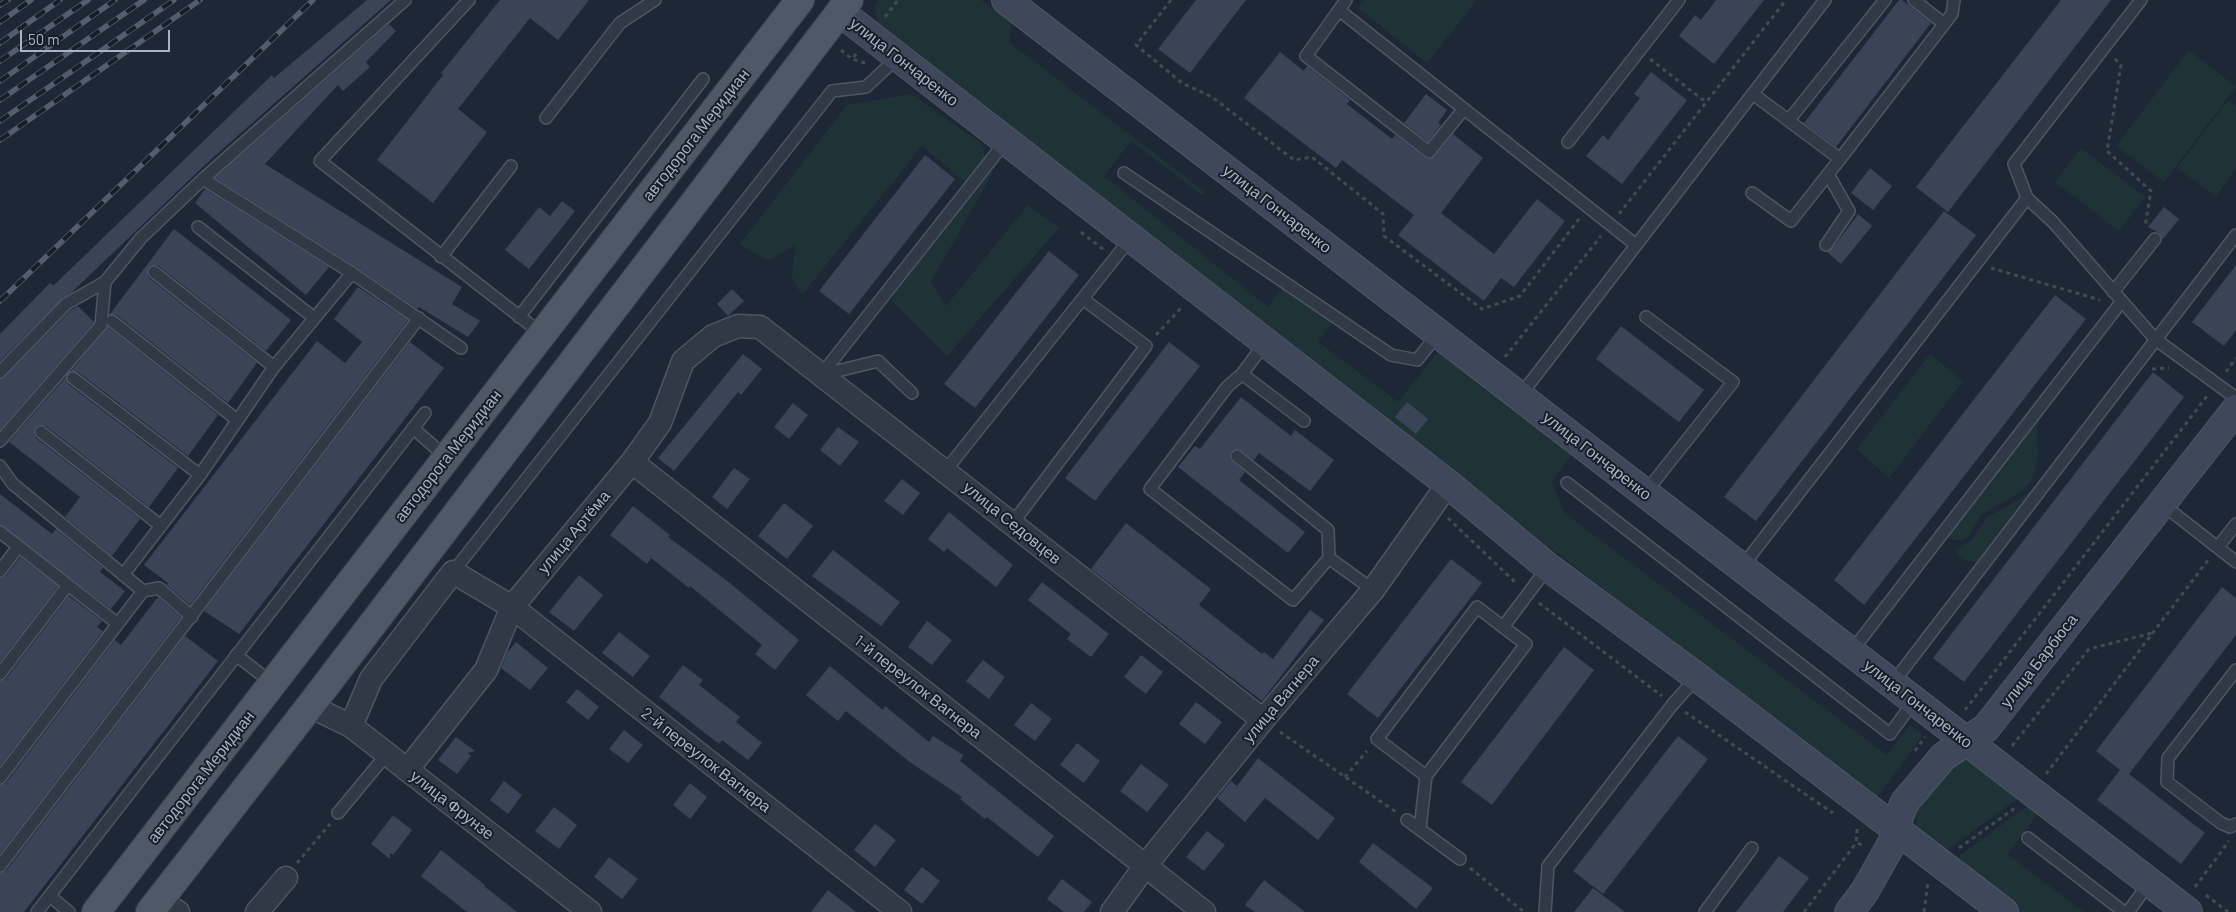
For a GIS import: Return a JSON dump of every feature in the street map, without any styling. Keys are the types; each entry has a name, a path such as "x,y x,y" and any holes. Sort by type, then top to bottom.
{"main road":[{"name":"автодорога Меридиан","path":"96,912 800,0"},
{"path":"162,908 310,706 838,4"}],"street":[{"name":"улица Гончаренко","path":"1006,0 2150,882 2192,899"},
{"name":"улица Гончаренко","path":"838,4 898,56 1448,484 1548,567 1872,809 1897,831 2004,912"},
{"name":"улица Артёма","path":"407,770 486,670 512,607 632,462 660,423 683,362 713,336 738,326 760,327"},
{"name":"улица Седовцев","path":"760,327 946,470 1012,524 1263,720"},
{"name":"улица Барбюса","path":"1849,912 1865,891 1897,831 1899,816 1905,802 1943,758 1986,728 2236,409"},
{"name":"1-й переулок Вагнера","path":"632,462 1204,912"},
{"name":"улица Вагнера","path":"1112,912 1145,866 1263,720 1373,590 1448,484"},
{"name":"2-й переулок Вагнера","path":"453,572 512,607 900,912"},
{"path":"351,726 371,679 453,572"},
{"name":"улица Фрунзе","path":"310,706 351,726 590,912"},
{"path":"257,912 286,878"}],"lane":[{"path":"0,372 66,304 105,282 141,238 203,179 405,0"},
{"path":"469,0 320,161 542,334"},
{"path":"546,118 620,23 655,0"},
{"path":"1346,0 1306,56 1429,152 1463,110"},
{"path":"1568,142 1679,0"},
{"path":"1520,396 1824,0"},
{"path":"1789,120 1885,0"},
{"path":"1914,0 1944,24"},
{"path":"1752,193 1791,221 1952,14 1954,0"},
{"path":"2141,0 2014,164 2027,198 2053,222 2113,292 2120,304 2155,339 2236,398"},
{"path":"1339,10 1586,208 1636,245"},
{"path":"453,572 832,91 866,87 898,56"},
{"path":"520,317 703,79"},
{"path":"1753,94 1840,159"},
{"path":"821,375 1006,141"},
{"path":"442,257 512,166"},
{"path":"1124,173 1391,355 1417,360 1438,334"},
{"path":"1826,245 1849,211 1828,174"},
{"path":"203,179 352,273 461,348"},
{"path":"1741,568 2027,198"},
{"path":"198,226 313,317"},
{"path":"1892,684 2236,235"},
{"path":"946,470 1130,238"},
{"path":"2113,292 2155,238"},
{"path":"154,272 274,367"},
{"path":"123,575 200,475 274,367 313,317 352,273"},
{"path":"0,441 101,325 105,282"},
{"path":"1012,524 1146,346 1083,299"},
{"path":"1851,652 2120,304"},
{"path":"1645,493 1733,382 1646,316"},
{"path":"0,866 419,318"},
{"path":"112,321 237,420"},
{"path":"1237,456 1328,530 1329,558 1293,600 1150,489 1227,387 1242,374 1265,343"},
{"path":"821,375 878,361 912,393"},
{"path":"1242,374 1304,421"},
{"path":"73,378 200,475"},
{"path":"37,912 425,413"},
{"path":"413,428 447,458"},
{"path":"41,432 161,526"},
{"path":"0,466 13,484 143,591"},
{"path":"1567,483 1890,734 1914,701"},
{"path":"2162,504 2236,562"},
{"path":"2218,547 2236,524"},
{"path":"0,532 118,624"},
{"path":"0,571 18,547"},
{"path":"1329,558 1373,590"},
{"path":"1503,627 1548,567"},
{"path":"0,674 68,585"},
{"path":"0,778 143,591 159,588 192,617"},
{"path":"1420,829 1426,776 1526,644 1476,607 1377,739 1426,776"},
{"path":"236,655 272,683"},
{"path":"2233,826 2167,782 2167,766 2168,758 2236,670"},
{"path":"1545,912 1548,866 1672,704 1697,677"},
{"path":"338,813 386,755"},
{"path":"1407,820 1460,859"},
{"path":"2028,838 2126,912 2150,882"},
{"path":"1705,912 1752,848"},
{"path":"50,896 69,912"}],"path":[{"path":"1171,0 1136,45 1182,84 1212,98 1294,160 1312,158 1383,214 1384,236 1482,309 1520,296 1586,208"},
{"path":"1505,358 1786,0"},
{"path":"2104,48 2121,65 2107,151 2151,191 2139,259"},
{"path":"1639,50 1707,103"},
{"path":"1976,263 2120,304"},
{"path":"1146,346 1181,308"},
{"path":"1964,711 2236,358"},
{"path":"2132,370 2193,366"},
{"path":"1924,912 1927,884 1942,864 1950,855 2024,802 2218,547"},
{"path":"2012,746 2088,649 2153,633"},
{"path":"1263,720 1407,820"},
{"path":"1345,777 1377,739"},
{"path":"286,878 338,813"},
{"path":"2192,899 2230,840 2233,826"},
{"path":"1804,912 1856,843"},
{"path":"1460,859 1524,912"}],"green space":[{"path":"880,0 981,0 1011,23 1010,43 1205,192 1202,195 1131,141 1104,176 1268,307 1285,285 1333,322 1318,342 1398,402 1438,352 1573,453 1552,482 1564,513 1887,755 1910,725 1923,735 1876,799 880,30 874,6"},
{"path":"1365,0 1477,0 1427,63 1358,8"},
{"path":"2189,50 2236,87 2164,182 2116,146"},
{"path":"911,94 981,143 992,174 931,282 946,306 1028,205 1059,228 947,356 891,300 965,182 922,146 802,295 792,279 795,245 768,261 740,244 847,105"},
{"path":"2228,100 2236,106 2236,169 2216,196 2177,168"},
{"path":"2081,148 2145,197 2119,231 2055,182"},
{"path":"1930,354 1963,381 1889,478 1857,449"},
{"path":"2042,414 2037,428 2038,457 2033,479 2022,491 1981,515 1969,536 1961,541 1947,538"},
{"path":"2035,487 1977,561 1965,561 1957,555 1956,551 1973,539 1987,517 2017,501"},
{"path":"1964,760 1977,765 2020,797 1944,852 1917,830 1916,817 1918,810 1953,766"},
{"path":"2030,804 2135,884 2132,888 2037,815 2007,854 2084,912 2020,912 1954,860"}],"building":[{"path":"367,0 391,0 207,163 71,293 61,299 0,361 0,334 50,283 53,286 272,75 274,78"},
{"path":"500,0 589,0 558,40 530,18 458,109 487,132 433,203 377,160 443,75 441,73"},
{"path":"1196,0 1246,0 1190,73 1158,49"},
{"path":"1716,0 1764,0 1714,64 1679,36 1695,15 1701,20"},
{"path":"1899,0 1902,0 1931,23 1836,147 1804,123"},
{"path":"2061,0 2111,0 1948,212 1916,187"},
{"path":"389,24 396,31 366,62 370,67 343,91 338,85 265,164 462,287 452,304 480,321 468,337 419,307 417,309 356,267 215,178"},
{"path":"1280,52 1304,71 1307,66 1350,100 1347,104 1392,139 1395,135 1425,158 1434,157 1453,134 1483,158 1441,213 1494,254 1537,199 1565,221 1514,287 1501,278 1484,301 1398,235 1414,215 1342,160 1336,168 1244,98"},
{"path":"1651,72 1687,100 1622,184 1586,156 1603,135 1608,140 1640,98 1634,94"},
{"path":"1426,94 1447,110 1438,123 1441,125 1428,142 1404,123"},
{"path":"925,155 955,179 849,314 819,291"},
{"path":"1870,168 1892,186 1873,210 1851,193"},
{"path":"205,189 329,267 306,295 195,203"},
{"path":"562,201 575,211 529,269 505,250 539,207 550,216"},
{"path":"2164,207 2179,219 2163,239 2159,233 2148,227"},
{"path":"1944,211 1976,235 1756,521 1724,497"},
{"path":"1858,214 1872,226 1841,264 1827,252 1832,249"},
{"path":"174,229 291,320 266,351 159,266 152,265 148,268 147,274 149,278 257,363 228,403 117,315 110,314"},
{"path":"1049,251 1079,275 975,408 944,384"},
{"path":"2236,265 2236,330 2224,346 2192,322"},
{"path":"358,287 408,320 190,605 167,585 168,583 144,565 317,341 345,363 362,342 334,319"},
{"path":"732,289 744,301 728,316 717,304"},
{"path":"2055,295 2086,319 1864,605 1834,580"},
{"path":"78,306 94,322 0,430 0,379 5,377 71,310"},
{"path":"1621,326 1704,390 1679,422 1596,359"},
{"path":"108,327 218,415 188,456 78,372 71,371"},
{"path":"410,342 444,368 239,634 204,611"},
{"path":"1169,342 1200,366 1095,501 1065,478"},
{"path":"743,354 762,369 741,395 738,392 674,471 658,458"},
{"path":"2153,372 2184,397 1964,682 1933,658"},
{"path":"66,377 68,384 178,468 149,507 46,426 39,425 35,428 34,434 36,438 140,519 112,556 65,517 80,497 9,442"},
{"path":"1241,397 1291,436 1295,430 1334,460 1310,491 1259,453 1254,460 1239,449 1231,452 1230,459 1245,472 1239,480 1305,532 1288,553 1178,467 1195,446 1200,449"},
{"path":"1407,402 1428,419 1416,434 1395,417"},
{"path":"793,403 808,415 789,439 774,427"},
{"path":"838,427 859,442 840,466 820,450"},
{"path":"734,468 750,479 727,509 712,497"},
{"path":"902,479 920,493 903,515 884,501"},
{"path":"0,494 52,534 56,529 103,568 100,572 125,591 111,609 0,525"},
{"path":"784,503 813,526 787,559 758,536"},
{"path":"633,506 670,535 668,537 726,580 799,640 775,670 755,654 762,645 690,586 689,588 651,558 647,564 610,535"},
{"path":"949,512 1013,565 996,587 947,548 944,552 928,539"},
{"path":"1126,523 1211,589 1199,605 1262,654 1264,652 1273,659 1310,610 1324,620 1262,701 1091,569"},
{"path":"833,550 900,602 881,626 812,576"},
{"path":"20,557 58,586 0,662 0,578 6,576"},
{"path":"1451,559 1482,583 1378,718 1347,694"},
{"path":"579,575 603,595 574,631 549,612"},
{"path":"1042,582 1109,634 1091,657 1067,639 1071,634 1028,600"},
{"path":"2222,587 2236,598 2236,635 2129,774 2205,833 2181,864 2097,800 2120,770 2096,751"},
{"path":"69,596 102,621 97,627 103,631 0,766 0,681 6,679"},
{"path":"158,597 181,617 0,854 0,785 6,783 115,640 121,645"},
{"path":"927,621 952,640 932,665 908,647"},
{"path":"619,632 650,656 633,677 602,653"},
{"path":"185,636 218,661 24,912 0,912 0,873 6,871"},
{"path":"516,642 548,668 530,690 501,668 507,653"},
{"path":"1564,647 1594,670 1492,805 1461,782"},
{"path":"1141,655 1163,672 1146,694 1124,677"},
{"path":"983,660 1005,677 989,699 966,681"},
{"path":"683,665 703,680 699,685 740,717 736,722 762,743 748,760 722,740 719,744 659,697"},
{"path":"830,666 883,710 885,706 929,742 933,736 963,755 960,761 1054,836 1038,857 987,817 985,819 960,799 962,797 911,763 846,711 838,721 806,695"},
{"path":"577,689 599,707 588,720 566,702"},
{"path":"1196,702 1222,722 1205,744 1179,724"},
{"path":"1031,703 1052,719 1035,741 1014,725"},
{"path":"624,730 643,745 628,763 609,749"},
{"path":"1678,736 1708,759 1603,894 1573,871"},
{"path":"456,737 475,751 468,753 471,756 457,774 438,760"},
{"path":"1077,743 1100,761 1084,783 1060,765"},
{"path":"1258,758 1335,818 1318,840 1265,798 1245,822 1217,798 1231,781 1237,786"},
{"path":"1141,764 1169,785 1147,812 1120,791"},
{"path":"504,781 522,795 508,814 490,800"},
{"path":"690,783 707,797 690,819 673,805"},
{"path":"554,807 577,825 559,849 535,831"},
{"path":"393,815 393,818 394,816 412,830 393,855 390,853 390,859 371,844"},
{"path":"875,824 896,840 875,867 854,850"},
{"path":"1207,831 1225,845 1204,871 1186,857"},
{"path":"1373,843 1433,888 1416,909 1359,862"},
{"path":"441,850 517,912 467,912 421,876"},
{"path":"1779,856 1809,878 1783,912 1736,912"},
{"path":"609,857 638,879 622,899 594,877"},
{"path":"922,867 940,881 922,904 904,890"},
{"path":"1062,879 1092,902 1084,912 1064,912 1047,899"},
{"path":"1264,880 1305,912 1255,912 1245,905"},
{"path":"1593,888 1625,912 1574,912"},
{"path":"828,890 856,912 811,912"}],"railway":[{"path":"0,5 8,0"},
{"path":"0,22 31,0"},
{"path":"0,43 60,0"},
{"path":"0,61 88,0"},
{"path":"0,81 115,0"},
{"path":"0,100 144,0"},
{"path":"0,121 174,0"},
{"path":"0,140 200,0"},
{"path":"0,301 313,0"}]}
